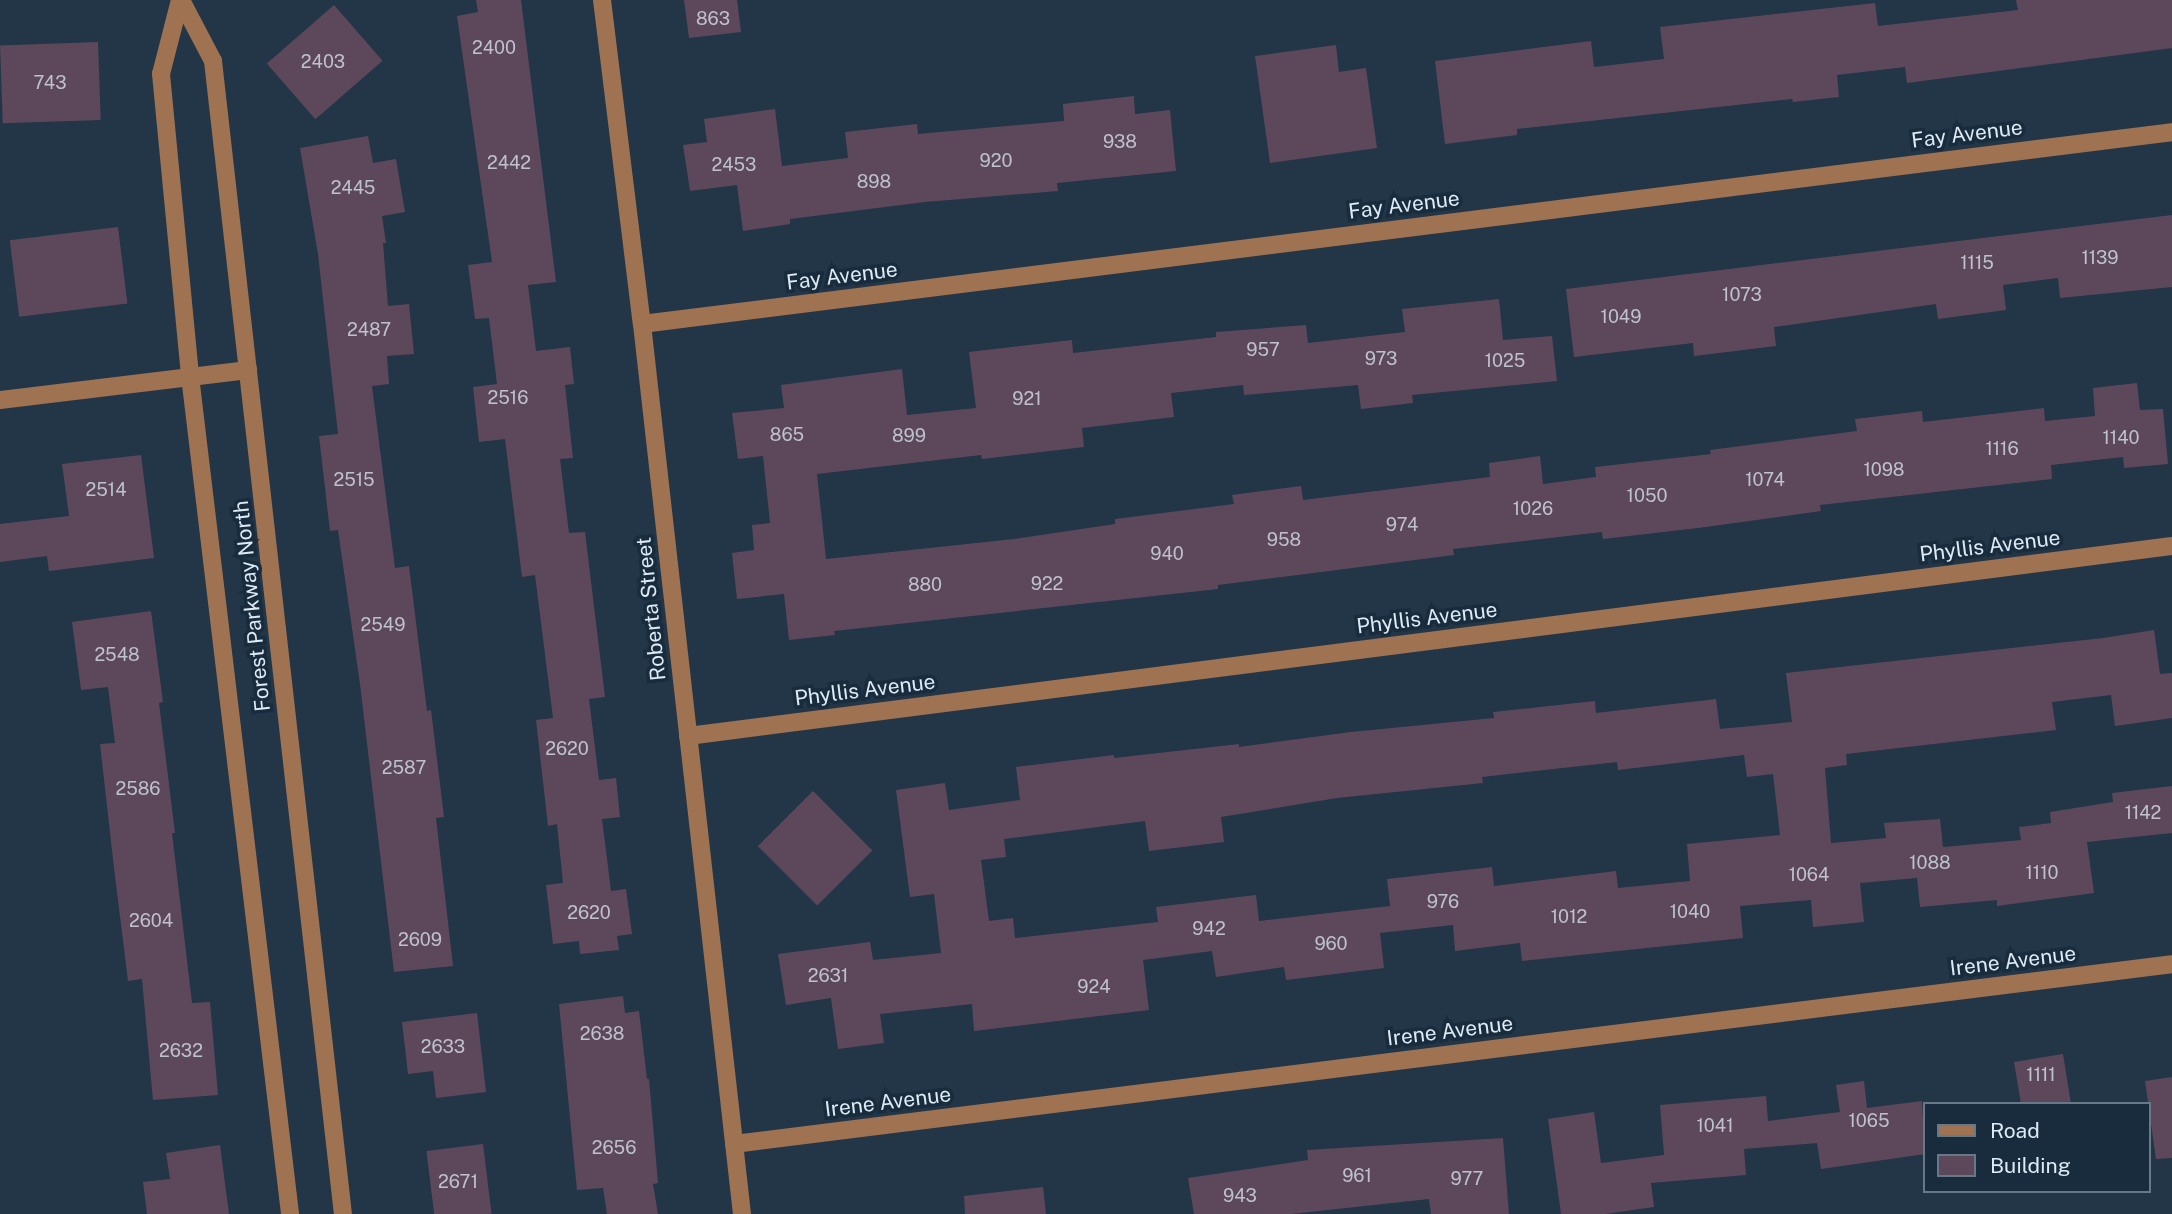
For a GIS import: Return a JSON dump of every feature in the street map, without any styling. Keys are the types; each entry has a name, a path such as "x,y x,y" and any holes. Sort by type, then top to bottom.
{"street":[{"name":"Forest Parkway North","path":"181,0 213,61 344,1214"},
{"name":"Forest Parkway North","path":"181,0 160,74 190,376 290,1214"},
{"name":"Roberta Street","path":"602,0 642,324 742,1214"},
{"name":"Fay Avenue","path":"642,324 2172,132"},
{"path":"0,400 248,370"},
{"name":"Phyllis Avenue","path":"688,736 2172,546"},
{"name":"Irene Avenue","path":"734,1143 2172,964"}],"building":[{"path":"476,0 521,0 556,282 528,285 536,351 570,347 574,384 565,385 573,458 560,459 569,533 585,532 605,697 589,699 599,780 616,778 620,817 602,819 611,891 626,889 632,934 617,936 619,950 580,954 579,941 553,944 546,885 563,883 557,824 548,826 536,720 553,718 535,575 522,577 505,439 479,442 473,387 497,384 489,318 475,319 468,265 492,262 457,16 478,12"},
{"path":"684,0 737,0 741,32 689,38"},
{"path":"2016,0 2172,0 2172,48 1907,83 1905,67 1837,75 1839,97 1793,102 1792,99 1517,129 1517,135 1445,144 1435,61 1591,41 1594,67 1664,59 1660,27 1875,3 1878,26 2018,10"},
{"path":"334,5 383,61 315,119 267,63"},
{"path":"98,42 101,120 3,123 0,45"},
{"path":"1336,45 1339,72 1366,68 1377,148 1270,163 1255,56"},
{"path":"1134,96 1135,114 1170,110 1176,171 1057,183 1058,191 925,202 790,219 790,224 743,231 737,185 690,191 683,145 707,142 704,119 775,109 782,166 848,158 845,132 917,124 918,134 1064,121 1063,104"},
{"path":"368,136 373,163 396,159 405,212 382,216 386,243 383,243 388,306 409,304 414,354 387,356 389,384 372,386 395,568 409,566 427,711 431,710 444,817 436,818 453,966 394,972 360,684 338,530 330,531 319,436 338,434 318,254 300,148"},
{"path":"2172,215 2172,287 2060,298 2058,278 2003,285 2006,310 1938,319 1936,304 1774,327 1776,346 1694,356 1693,343 1574,357 1566,289"},
{"path":"118,227 127,303 19,317 10,240"},
{"path":"1499,299 1503,340 1552,336 1557,381 1412,395 1413,403 1361,409 1358,385 1244,395 1243,385 1171,393 1174,417 1082,428 1084,447 982,459 981,455 817,474 826,559 1014,539 1115,524 1115,519 1234,504 1232,495 1301,486 1303,500 1490,477 1489,463 1540,456 1543,484 1596,477 1595,467 1711,454 1710,450 1857,431 1855,419 1922,411 1923,422 2044,408 2045,421 2095,416 2093,388 2137,383 2140,410 2163,409 2168,464 2124,468 2123,457 2051,465 2052,479 1820,505 1821,511 1698,528 1603,539 1602,532 1453,549 1454,555 1218,585 1218,589 834,631 835,635 789,640 784,594 737,599 732,553 754,550 752,525 770,523 763,456 738,459 732,413 784,408 781,385 902,369 907,415 976,408 969,352 1072,340 1073,353 1216,337 1216,332 1306,325 1308,343 1405,332 1402,309"},
{"path":"141,455 154,558 49,571 47,556 0,562 0,524 69,516 62,464"},
{"path":"151,611 163,702 159,703 192,1003 210,1002 218,1095 153,1100 142,979 128,981 100,744 115,743 108,687 81,690 72,622"},
{"path":"2154,630 2160,674 2172,673 2172,718 2115,726 2111,695 2052,702 2056,730 1846,754 1847,765 1825,768 1831,843 1886,838 1884,823 1940,819 1943,847 2021,840 2019,827 2051,823 2050,812 2113,802 2112,793 2172,786 2172,833 2087,842 2094,893 1997,906 1997,900 1920,907 1917,878 1860,883 1864,922 1813,927 1811,900 1740,906 1743,938 1522,961 1520,943 1455,951 1453,925 1380,933 1384,968 1286,980 1284,967 1216,977 1212,951 1143,960 1149,1010 974,1031 972,1004 880,1014 884,1043 838,1049 831,998 786,1005 778,954 870,942 873,960 941,953 934,894 910,897 896,790 945,783 949,810 1020,800 1016,767 1114,755 1114,758 1239,744 1239,747 1351,732 1494,718 1493,712 1595,701 1596,713 1716,699 1720,729 1792,722 1786,673","holes":["1744,755 1747,777 1773,774 1780,835 1687,844 1690,881 1618,888 1616,871 1494,886 1492,867 1387,879 1390,906 1259,921 1256,895 1156,907 1158,922 1015,938 1013,918 989,921 981,860 1006,857 1004,839 1145,821 1149,851 1224,842 1221,817 1337,798 1483,783 1482,777 1617,762 1618,770"]},
{"path":"813,791 872,850 817,906 758,846"},
{"path":"623,996 625,1013 639,1011 649,1079 658,1183 653,1184 658,1214 607,1214 603,1188 577,1190 559,1004"},
{"path":"477,1013 486,1092 436,1098 433,1071 408,1074 402,1022"},
{"path":"2063,1054 2071,1102 2021,1102 2014,1062"},
{"path":"2172,1077 2172,1158 2156,1159 2151,1102 2148,1102 2145,1081"},
{"path":"1864,1081 1867,1108 1922,1101 1924,1154 1821,1169 1817,1143 1744,1149 1746,1175 1651,1183 1654,1207 1605,1214 1561,1214 1548,1119 1594,1112 1601,1163 1664,1155 1660,1105 1766,1096 1768,1121 1840,1112 1836,1085"},
{"path":"1503,1138 1509,1214 1431,1214 1429,1199 1291,1214 1194,1214 1188,1178 1308,1160 1307,1150"},
{"path":"483,1144 492,1213 434,1214 426,1151"},
{"path":"220,1145 229,1214 147,1214 143,1182 170,1179 166,1153"},
{"path":"1043,1187 1046,1214 965,1214 964,1196"}]}
